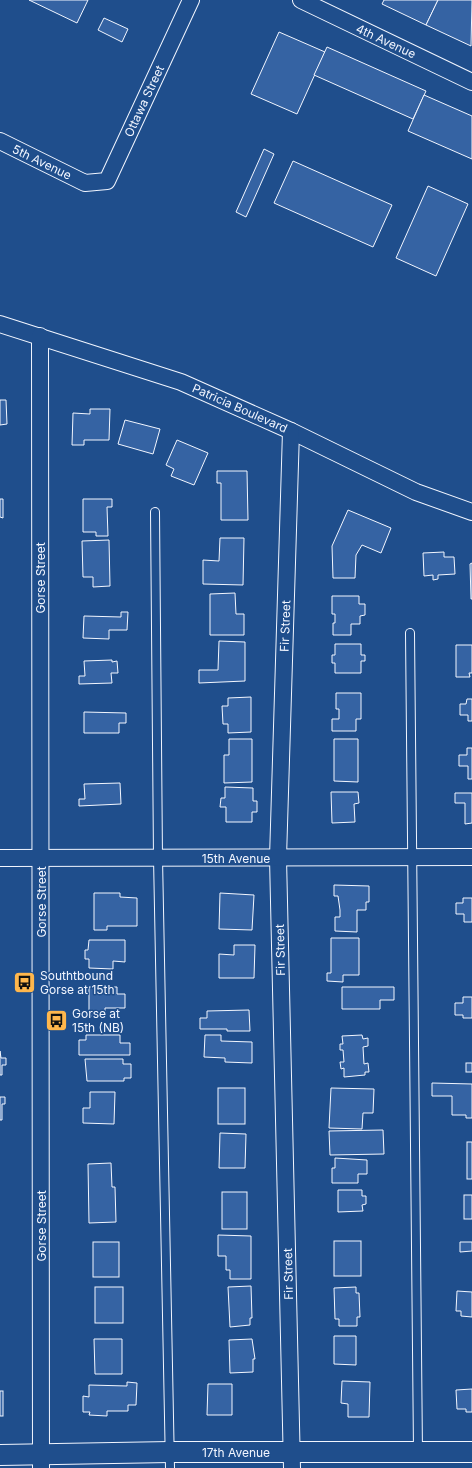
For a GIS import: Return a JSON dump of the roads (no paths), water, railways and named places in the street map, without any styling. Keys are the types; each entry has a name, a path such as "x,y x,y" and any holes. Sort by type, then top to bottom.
{"street":[{"name":"Ottawa Street","path":"85,183 107,181 191,0"},
{"name":"4th Avenue","path":"301,0 472,82"},
{"name":"5th Avenue","path":"0,141 85,183"},
{"name":"Patricia Boulevard","path":"0,324 181,382 291,431 416,492 472,512"},
{"name":"Gorse Street","path":"40,336 42,1461"},
{"name":"Fir Street","path":"291,431 278,858 292,1460"},
{"name":"15th Avenue","path":"0,858 472,857"},
{"name":"17th Avenue","path":"0,1455 42,1461 292,1460 418,1452 472,1452"}],"lane":[{"path":"155,512 158,858 170,1460"},
{"path":"410,633 418,1452"}],"place":[{"name":"Southtbound Gorse at 15th","path":"25,982"},
{"name":"Gorse at 15th (NB)","path":"57,1020"}]}
